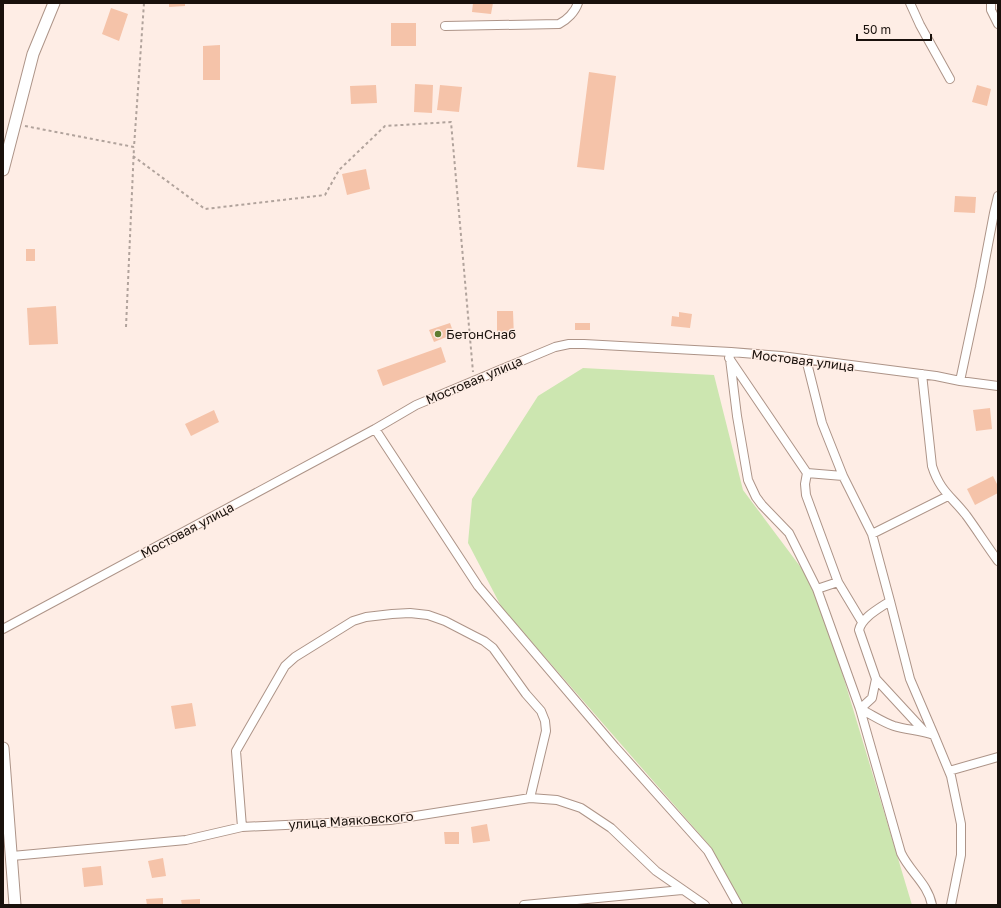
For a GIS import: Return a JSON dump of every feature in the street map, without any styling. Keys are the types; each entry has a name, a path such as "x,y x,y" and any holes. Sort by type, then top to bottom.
{"main road":[{"path":"3,170 34,54 54,3"},
{"path":"3,748 7,843 12,856 15,905"}],"street":[{"path":"445,26 559,24 565,21 578,3"},
{"path":"910,3 920,25 950,79"},
{"path":"991,3 994,17 998,24"},
{"path":"960,381 998,196"},
{"name":"Мостовая улица","path":"3,629 375,429 416,405 555,346 569,344 806,360 922,374 998,386"},
{"path":"730,355 807,473 805,484 806,495 838,582 862,622"},
{"path":"730,355 737,416 750,487 762,505 789,533 817,589 860,709 901,853 908,865 926,888 932,905"},
{"path":"806,360 822,423 843,476 872,534 910,680 948,771 961,824 962,841 961,855 951,905"},
{"path":"922,374 932,466 937,480 948,496 965,513 998,561"},
{"path":"375,429 478,586 615,747 708,851 738,905"},
{"path":"807,473 843,476"},
{"path":"872,534 948,496"},
{"path":"817,589 838,582"},
{"path":"890,601 862,622 859,630 876,679 924,731"},
{"path":"242,827 236,751 285,666 295,657 353,621 392,614 419,614 445,621 484,641 498,654 526,694 541,711 545,721 546,731 530,798"},
{"path":"860,709 872,698 876,679"},
{"path":"860,709 893,725 917,731 924,731 934,735"},
{"path":"948,771 998,757"},
{"name":"улица Маяковского","path":"12,856 186,840 242,827 390,820 530,798 557,800 581,808 611,828 656,872 704,905"},
{"path":"524,905 682,890"}],"path":[{"path":"126,327 133,156 144,3"},
{"path":"133,156 205,209 325,195 339,170 385,126 451,122 474,381"},
{"path":"15,124 134,147"}],"green space":[{"path":"583,368 714,375 743,490 817,589 912,905 738,905 710,846 502,608 468,543 472,499 538,396"}],"building":[{"path":"169,3 185,3 185,6 169,7"},
{"path":"473,3 493,3 491,14 472,12"},
{"path":"111,8 128,14 119,41 102,34"},
{"path":"391,23 416,23 416,46 391,46"},
{"path":"220,45 220,80 203,80 203,46"},
{"path":"589,72 616,76 604,170 577,167"},
{"path":"415,84 433,85 432,113 414,112"},
{"path":"376,85 377,103 351,104 350,86"},
{"path":"440,85 462,87 459,112 437,110"},
{"path":"977,85 991,89 987,106 972,102"},
{"path":"366,169 370,189 347,195 342,174"},
{"path":"955,196 976,197 975,213 954,212"},
{"path":"26,249 35,249 35,261 26,261"},
{"path":"56,306 58,344 29,345 27,308"},
{"path":"497,311 513,311 514,338 497,338"},
{"path":"679,312 692,314 690,328 671,326 672,316 679,317"},
{"path":"450,323 454,334 434,342 429,330"},
{"path":"575,323 590,323 590,330 575,330"},
{"path":"441,347 446,362 383,386 377,370"},
{"path":"990,408 992,429 976,431 973,410"},
{"path":"214,410 219,422 191,436 185,424"},
{"path":"993,476 998,486 998,493 975,505 967,489"},
{"path":"192,703 196,726 175,729 171,706"},
{"path":"487,824 490,841 473,843 471,827"},
{"path":"444,832 459,832 459,844 445,844"},
{"path":"163,858 166,876 152,878 148,861"},
{"path":"101,866 103,885 84,887 82,868"},
{"path":"163,898 163,905 147,905 146,899"},
{"path":"200,899 200,905 182,905 181,900"}],"place":[{"name":"БетонСнаб","path":"438,334"}]}
